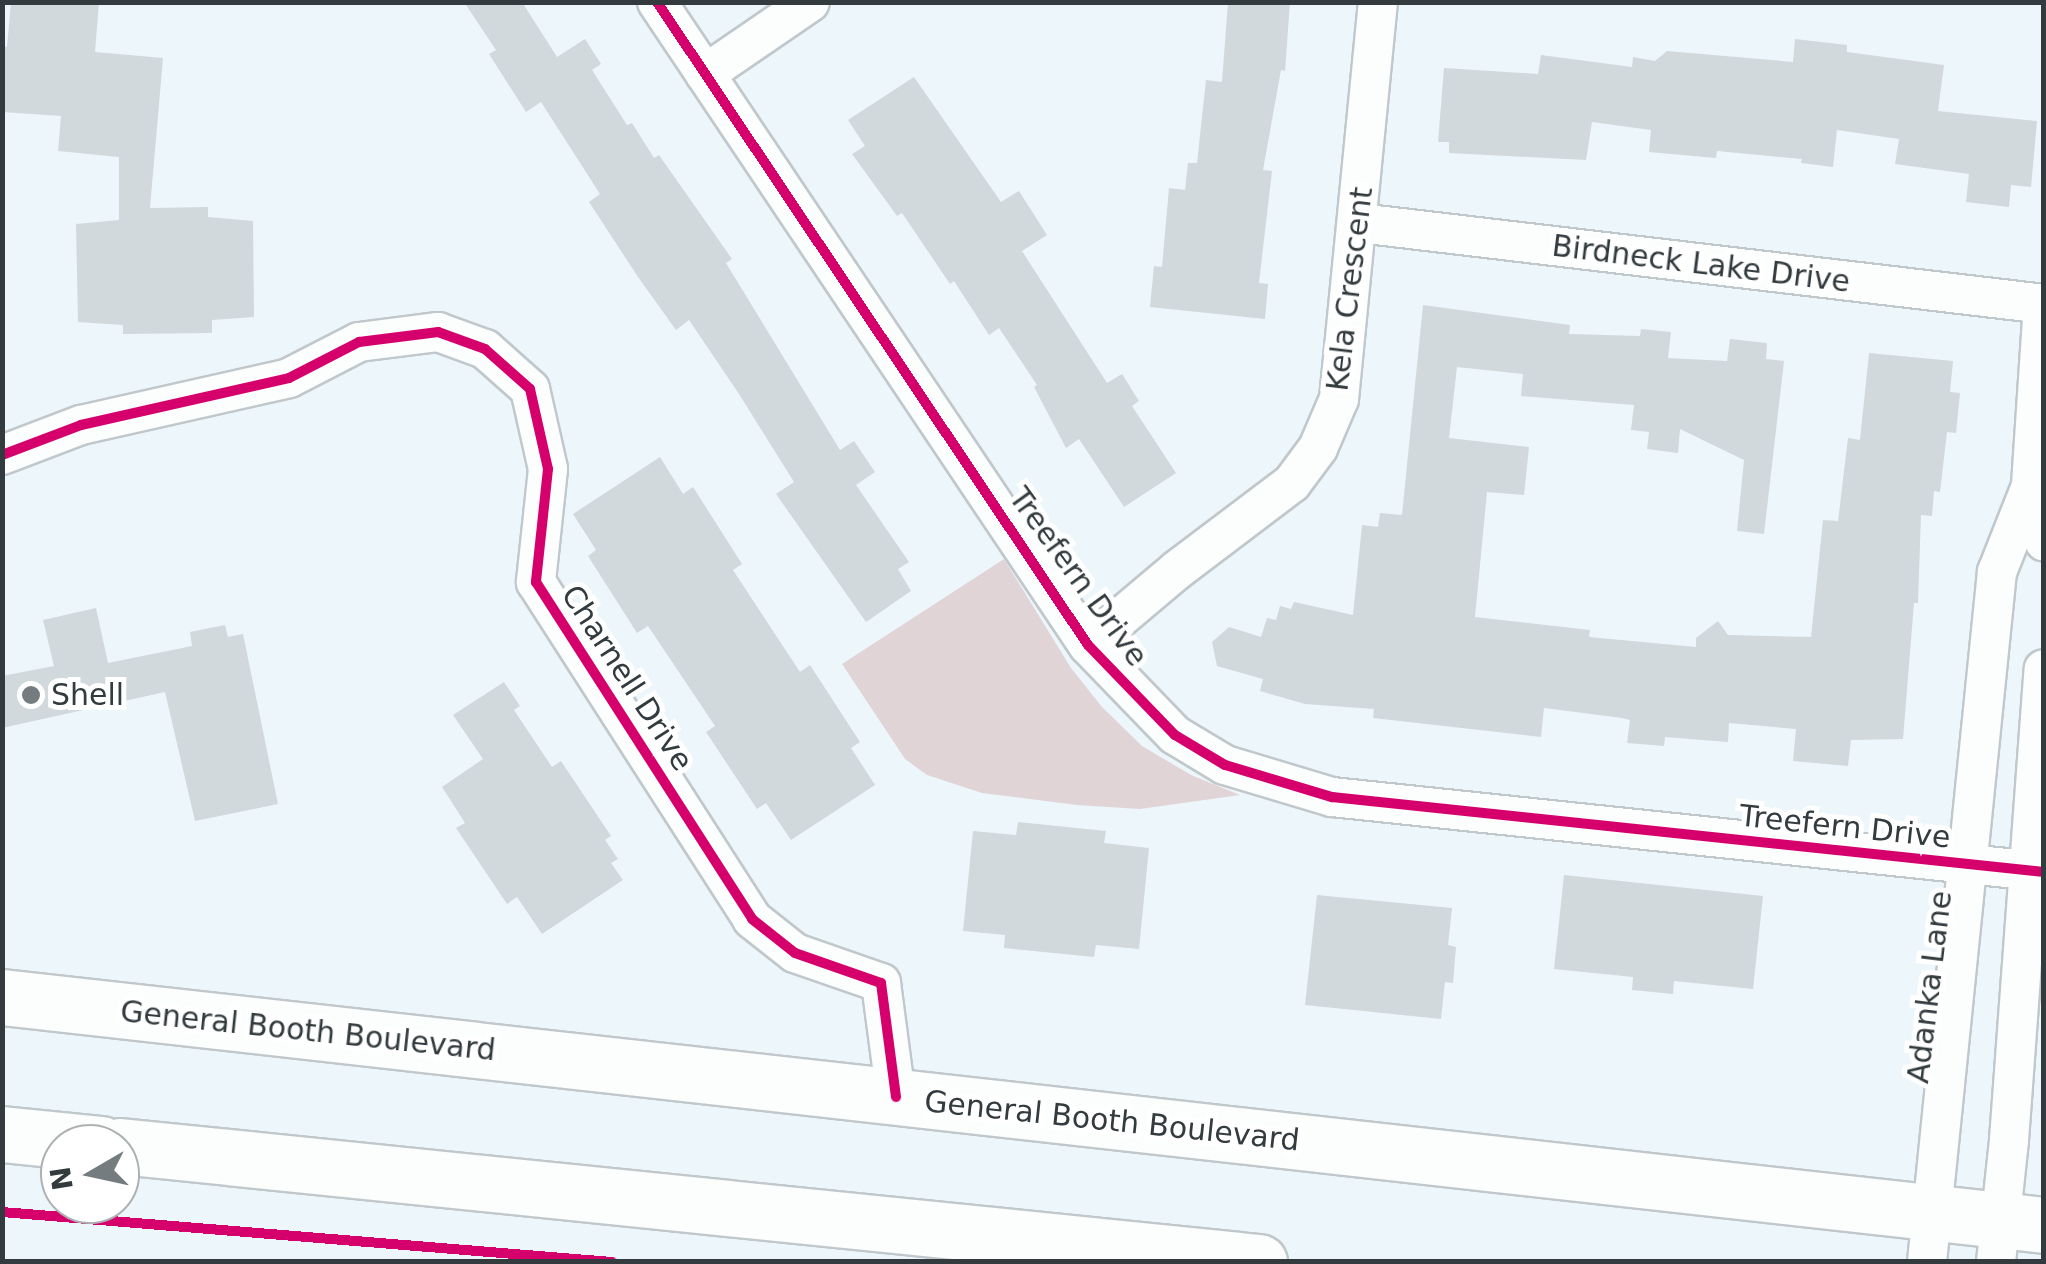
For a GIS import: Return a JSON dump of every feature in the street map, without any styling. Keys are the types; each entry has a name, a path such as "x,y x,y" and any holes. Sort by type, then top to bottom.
{"highway":[{"name":"General Booth Boulevard","path":"2,998 896,1097 1929,1237 2013,1236"},
{"path":"2,1134 40,1138"},
{"path":"140,1148 1259,1262"}],"street":[{"name":"Treefern Drive","path":"657,2 1088,645 1174,735 1225,765 1332,798 2036,871"},
{"path":"705,74 810,2"},
{"name":"Kela Crescent","path":"1088,645 1177,570 1292,483 1318,448 1338,399 1359,223 1378,2"},
{"name":"Birdneck Lake Drive","path":"1359,223 2043,304"},
{"name":"Adanka Lane","path":"2043,304 2031,486 2044,541"},
{"name":"Charnell Drive","path":"2,454 81,426 289,378 359,342 438,332 485,350 530,389 548,469 536,582 752,919 795,953 881,983 896,1097"},
{"name":"Adanka Lane","path":"1929,1237 1997,572 2031,486"},
{"path":"2013,1236 2036,871 2044,668"}],"shaded area":[{"path":"1004,559 1071,668 1102,707 1142,746 1191,775 1240,795 1140,809 1077,805 982,793 927,775 905,759 842,664"}],"building":[{"path":"11,2 99,2 95,52 163,58 150,208 208,207 208,217 253,221 254,317 212,320 212,333 123,334 123,325 78,322 76,224 119,220 119,157 58,151 61,116 2,112 2,46 7,47"},
{"path":"464,2 522,2 557,57 585,39 601,64 592,70 627,125 632,123 654,158 659,155 732,259 726,263 840,450 854,441 875,472 856,485 909,562 898,569 911,591 866,622 776,494 794,482 739,394 689,320 676,330 638,277 589,202 600,194 541,102 526,112 489,54 496,50"},
{"path":"1228,2 1290,2 1285,71 1281,70 1263,170 1272,171 1259,283 1268,284 1265,319 1150,307 1154,266 1162,267 1169,188 1185,190 1188,163 1197,163 1206,80 1222,82"},
{"path":"1795,39 1847,45 1847,52 1944,65 1938,111 2037,121 2031,187 2011,185 2009,207 1966,202 1969,174 1895,164 1899,139 1837,130 1833,167 1801,163 1802,159 1717,151 1716,158 1649,152 1651,130 1592,122 1586,160 1449,153 1449,142 1438,142 1444,68 1538,74 1541,55 1632,67 1633,57 1655,61 1667,51 1793,62"},
{"path":"914,77 1001,202 1019,191 1047,235 1022,251 1107,383 1122,374 1139,401 1132,406 1176,473 1124,507 1079,439 1066,448 1034,387 1037,385 999,328 989,335 954,281 950,284 902,213 897,216 852,154 865,146 848,120"},
{"path":"1423,305 1570,325 1569,334 1640,336 1641,329 1671,332 1668,358 1727,361 1730,339 1767,343 1766,359 1784,361 1764,534 1737,531 1744,460 1680,429 1678,453 1647,449 1649,432 1631,430 1634,405 1521,396 1523,374 1457,367 1449,438 1529,447 1524,495 1487,492 1475,617 1590,630 1589,637 1696,647 1696,638 1718,621 1728,635 1811,637 1823,520 1838,521 1848,438 1860,440 1869,353 1953,361 1950,392 1960,393 1956,433 1947,432 1940,492 1934,491 1932,516 1921,515 1918,603 1914,603 1903,739 1851,740 1848,766 1793,761 1796,729 1729,723 1728,742 1665,737 1664,746 1627,743 1630,720 1544,708 1541,737 1373,718 1374,709 1305,704 1260,691 1263,679 1217,666 1212,642 1229,627 1261,637 1267,618 1276,620 1280,606 1291,609 1294,602 1353,615 1362,525 1378,527 1380,513 1402,515"},
{"path":"660,457 683,494 693,487 742,564 733,570 800,672 810,665 860,742 851,748 875,785 791,840 766,803 757,809 706,732 715,726 648,626 637,633 588,556 596,550 573,514"},
{"path":"96,608 108,663 192,646 190,632 225,625 228,637 243,634 278,804 195,821 165,692 2,728 2,676 54,666 43,620"},
{"path":"504,682 520,706 514,710 552,767 561,761 611,836 605,840 618,859 611,863 623,880 542,934 517,897 507,904 456,828 465,823 442,787 483,759 453,715"},
{"path":"1018,822 1106,831 1104,843 1149,848 1139,949 1096,945 1094,957 1004,948 1005,935 963,931 973,831 1016,835"},
{"path":"1564,875 1763,896 1753,989 1674,981 1673,994 1632,990 1633,977 1554,969"},
{"path":"1317,895 1452,908 1448,945 1456,947 1453,983 1445,982 1441,1019 1305,1005"}],"cycle path":[{"path":"657,2 1088,645 1175,735 1225,765 1332,797 2044,872"},
{"path":"2,455 81,425 289,378 359,342 438,332 485,349 530,389 548,469 536,582 752,919 795,953 881,983 896,1097"},
{"path":"2,1212 612,1262"}],"place":[{"name":"Shell","path":"31,695"}]}
